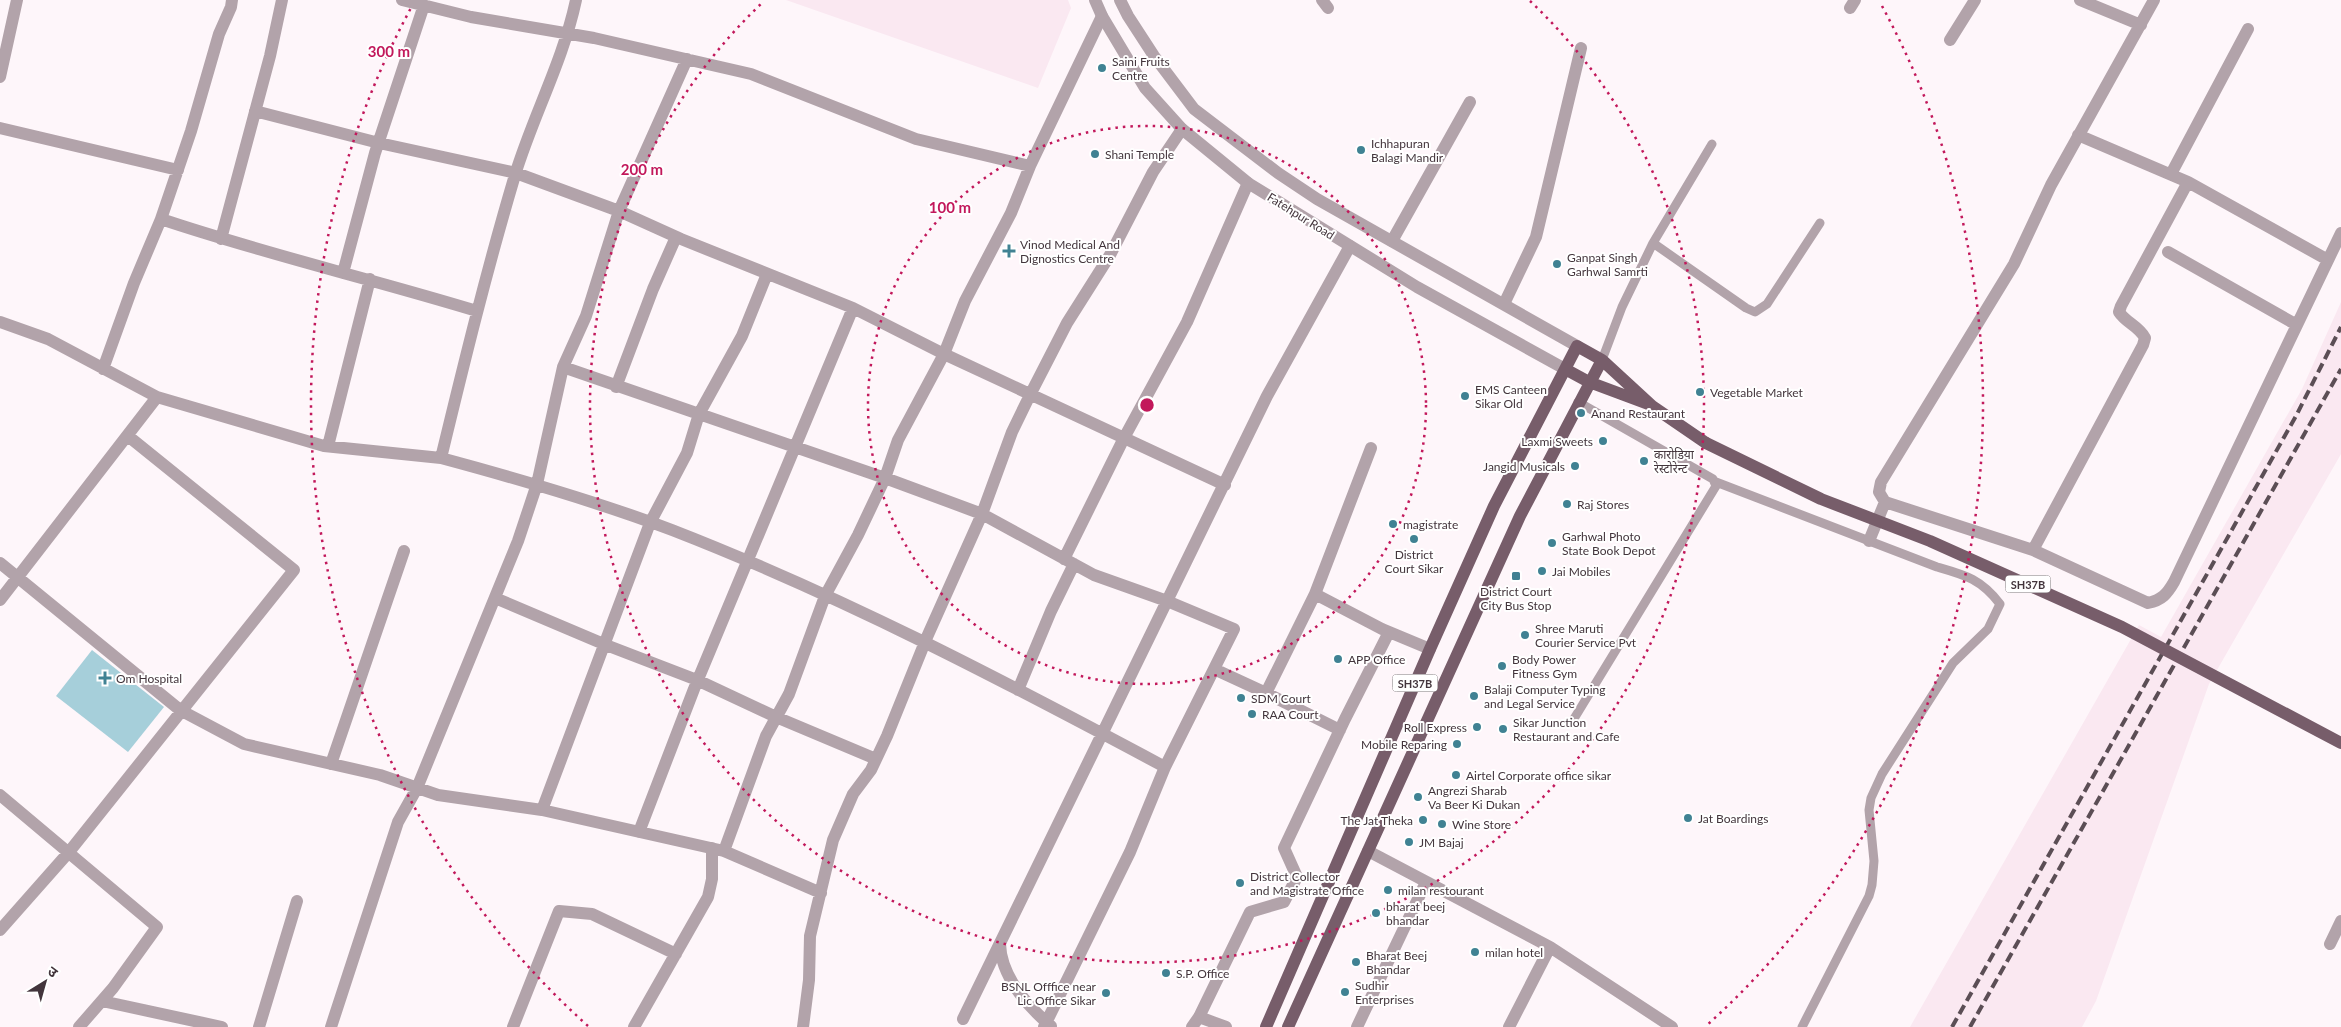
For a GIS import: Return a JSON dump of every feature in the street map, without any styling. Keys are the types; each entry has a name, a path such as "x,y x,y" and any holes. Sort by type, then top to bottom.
{"main road":[{"name":"SH37B","path":"1266,1027 1430,648 1494,506 1577,346 1602,360 1652,406 1706,443 1821,498 1930,541 2122,627 2341,743"},
{"name":"SH37B","path":"1288,1027 1520,516 1578,402 1602,360"},
{"name":"SH37B","path":"1565,369 1590,382 1652,406"}],"street":[{"path":"0,77 17,0"},
{"path":"103,369 134,283 161,219 178,170 219,34 231,7 232,0"},
{"path":"221,239 282,0"},
{"path":"402,0 471,17 569,34 751,74 916,139 1030,166"},
{"path":"441,458 477,311 516,173 569,34 576,0"},
{"name":"Fatehpur Road","path":"1094,0 1145,88 1182,129 1248,183 1470,317 1565,369"},
{"path":"1120,0 1154,56 1194,109 1278,173 1318,199 1577,346"},
{"path":"1950,40 1975,0"},
{"path":"2080,0 2141,25"},
{"path":"2154,0 2051,185 2014,264 1881,482 1879,492 1885,502 2033,550 2148,603 2159,600 2167,593 2174,582 2341,233"},
{"path":"343,273 379,143 424,5"},
{"path":"634,1027 708,897 718,850 766,736 789,694 825,596 858,535 885,478 898,440 944,354 965,301 1012,213 1030,166 1102,16"},
{"path":"2171,174 2248,29"},
{"path":"1504,304 1536,237 1581,48"},
{"path":"334,1026 398,822 417,788 518,541 536,484 564,367 586,316 619,212 687,59"},
{"path":"1392,241 1470,102"},
{"path":"255,111 379,143 516,173 619,212 853,308 1030,395 1225,485"},
{"path":"0,128 178,170"},
{"path":"803,1027 809,980 810,936 833,840 853,794 871,770 876,759 925,641 982,514 1012,432 1030,395 1067,323 1110,255 1153,172 1182,129"},
{"path":"2078,135 2188,182 2328,260"},
{"path":"2033,550 2143,345 2145,338 2142,333 2122,317 2119,312 2188,182"},
{"path":"1018,690 1051,611 1069,561 1124,438 1187,322 1248,183"},
{"path":"161,219 221,239 370,279 477,311"},
{"path":"616,387 653,289 676,237"},
{"path":"963,1019 1267,396 1350,246"},
{"path":"2168,252 2297,325"},
{"path":"542,810 606,645 650,523 687,453 699,414 742,336 768,274"},
{"path":"328,446 370,279"},
{"path":"639,832 697,680 853,308"},
{"path":"0,322 48,339 157,397 328,446 441,458 536,484 650,523 747,562 925,641 1164,766"},
{"path":"564,367 616,387 885,478 982,514 1094,575 1167,601 1234,629 1164,766 1130,852 1048,1025 1012,983 1001,957 1000,944"},
{"path":"0,600 19,578 157,397"},
{"path":"0,930 70,852 180,710 294,570 128,436"},
{"path":"1266,693 1315,594 1371,448"},
{"path":"1869,541 1885,502"},
{"path":"332,764 404,551"},
{"path":"0,564 180,710 244,744 380,775 438,795 542,810 718,850 820,892"},
{"path":"1315,594 1389,632 1430,648"},
{"path":"495,598 606,645 697,680 776,717 876,759"},
{"path":"1226,1027 1196,1022 1250,912 1284,902 1297,877 1284,848 1389,632"},
{"path":"1214,669 1340,730"},
{"path":"0,795 157,927 102,1001 79,1027"},
{"path":"1368,851 1550,947 1672,1027"},
{"path":"1357,1027 1426,882"},
{"path":"259,1027 297,901"},
{"path":"513,1027 560,911 592,914 676,954"},
{"path":"2330,944 2341,922"},
{"path":"1509,1027 1550,947"},
{"path":"102,1001 222,1027"}],"lane":[{"path":"1602,360 1622,307 1653,243 1712,144"},
{"path":"1653,243 1755,312 1767,304 1820,223"},
{"path":"1578,402 1716,482 1869,541 1972,578 1990,591 2000,604 1988,629 1954,663 1882,774 1871,798 1869,810 1874,861 1869,896 1802,1027"},
{"path":"1572,722 1714,491 1716,482"}],"shaded area":[{"path":"786,0 1068,0 1071,8 1038,88"},
{"path":"2341,302 2341,454 2209,684 2096,1001 2082,1027 1910,1027 2139,625 2161,637 2302,389"}],"building":[{"path":"92,650 164,707 128,752 56,696"}],"railway":[{"path":"1952,1027 2296,416 2341,327"},
{"path":"1970,1027 2341,369"}],"place":[{"name":"Saini Fruits Centre","path":"1102,68"},
{"name":"Ichhapuran Balagi Mandir","path":"1361,150"},
{"name":"Shani Temple","path":"1095,154"},
{"name":"Vinod Medical And Dignostics Centre","path":"1009,251"},
{"name":"Ganpat Singh Garhwal Samrti","path":"1557,264"},
{"name":"Vegetable Market","path":"1700,392"},
{"name":"EMS Canteen Sikar Old","path":"1465,396"},
{"name":"Anand Restaurant","path":"1581,413"},
{"name":"Laxmi Sweets","path":"1603,441"},
{"name":"कारोडिया रेस्टोरेन्ट","path":"1644,461"},
{"name":"Jangid Musicals","path":"1575,466"},
{"name":"Raj Stores","path":"1567,504"},
{"name":"magistrate","path":"1393,524"},
{"name":"District Court Sikar","path":"1414,539"},
{"name":"Garhwal Photo State Book Depot","path":"1552,543"},
{"name":"Jai Mobiles","path":"1542,571"},
{"name":"District Court City Bus Stop","path":"1516,576"},
{"name":"Shree Maruti Courier Service Pvt","path":"1525,635"},
{"name":"APP Office","path":"1338,659"},
{"name":"Body Power Fitness Gym","path":"1502,666"},
{"name":"Om Hospital","path":"105,678"},
{"name":"Balaji Computer Typing and Legal Service","path":"1474,696"},
{"name":"SDM Court","path":"1241,698"},
{"name":"RAA Court","path":"1252,714"},
{"name":"Roll Express","path":"1477,727"},
{"name":"Sikar Junction Restaurant and Cafe","path":"1503,729"},
{"name":"Mobile Reparing","path":"1457,744"},
{"name":"Airtel Corporate office sikar","path":"1456,775"},
{"name":"Angrezi Sharab Va Beer Ki Dukan","path":"1418,797"},
{"name":"Jat Boardings","path":"1688,818"},
{"name":"The Jat Theka","path":"1423,820"},
{"name":"Wine Store","path":"1442,824"},
{"name":"JM Bajaj","path":"1409,842"},
{"name":"District Collector and Magistrate Office","path":"1240,883"},
{"name":"milan restourant","path":"1388,890"},
{"name":"bharat beej bhandar","path":"1376,913"},
{"name":"milan hotel","path":"1475,952"},
{"name":"Bharat Beej Bhandar","path":"1356,962"},
{"name":"S.P. Office","path":"1166,973"},
{"name":"Sudhir Enterprises","path":"1345,992"},
{"name":"BSNL Offfice near Lic Office Sikar","path":"1106,993"}]}
